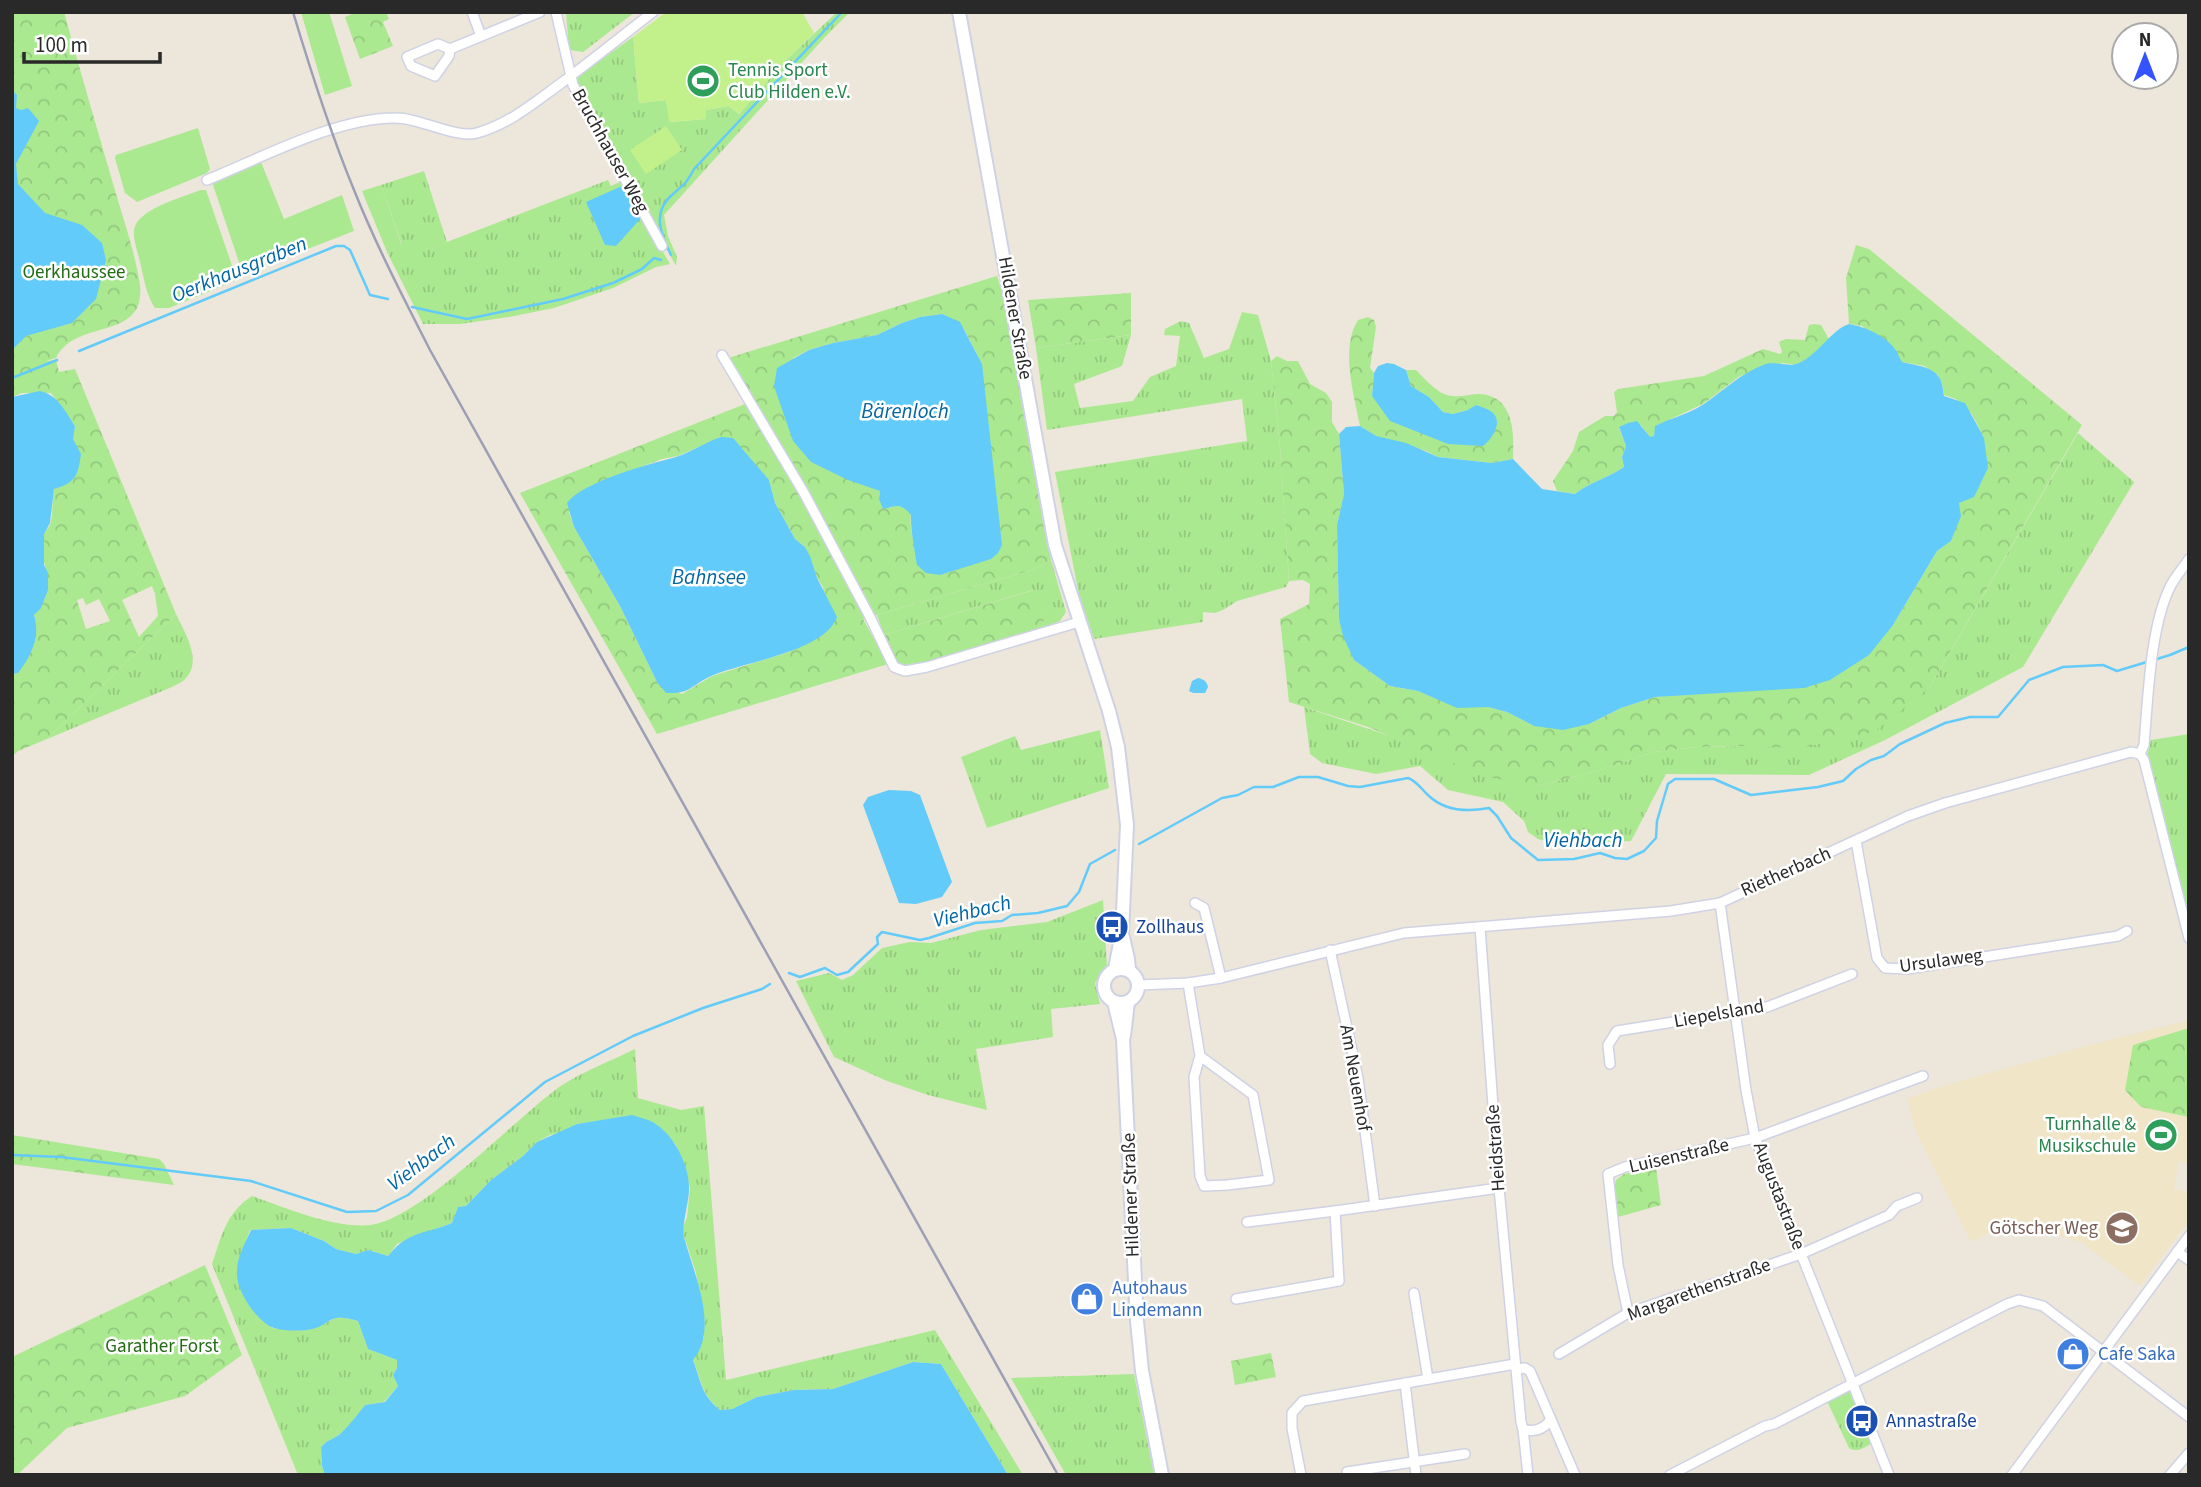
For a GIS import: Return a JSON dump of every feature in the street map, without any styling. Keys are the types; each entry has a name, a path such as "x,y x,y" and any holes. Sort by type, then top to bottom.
{"main road":[{"name":"Hildener Straße","path":"959,12 1055,545 1109,711 1118,747 1127,825 1122,970"},
{"path":"1122,970 1137,978 1139,985 1134,998 1122,1003 1114,1002 1104,989 1108,975 1122,970"},
{"name":"Hildener Straße","path":"1114,1002 1123,1039"},
{"name":"Hildener Straße","path":"1128,1002 1123,1039 1136,1321 1142,1371 1162,1475"}],"street":[{"path":"472,12 481,36"},
{"path":"450,49 449,56 435,76 411,66 407,57 438,44 450,49 540,12"},
{"name":"Bruchhauser Weg","path":"556,12 573,85 662,246"},
{"path":"207,180 331,129 369,120 411,119 464,134 476,133 520,114 653,12"},
{"path":"722,355 804,493 894,667 905,671 927,667 1079,622"},
{"path":"2189,559 2170,587 2162,611 2151,667 2144,745 2140,754 2144,760 2189,938"},
{"name":"Rietherbach","path":"1139,985 1188,983 1221,978 1404,933 1671,911 1720,903 1908,816 1945,803 2131,752 2140,754"},
{"name":"Ursulaweg","path":"1856,841 1877,958 1885,968 1907,969 2118,936 2127,931"},
{"path":"1195,903 1204,908 1221,978"},
{"name":"Augustastraße","path":"1720,903 1755,1138 1889,1475"},
{"name":"Heidstraße","path":"1480,927 1499,1188 1528,1475"},
{"name":"Am Neuenhof","path":"1330,950 1358,1077 1375,1206"},
{"name":"Liepelsland","path":"1610,1064 1608,1045 1617,1031 1768,1007 1852,974"},
{"path":"1188,983 1200,1056 1194,1077 1200,1176 1204,1186 1269,1180 1253,1095 1200,1056"},
{"name":"Luisenstraße","path":"1628,1313 1618,1265 1608,1174 1625,1167 1755,1138 1923,1076"},
{"path":"1247,1222 1499,1188"},
{"name":"Margarethenstraße","path":"1559,1354 1628,1313 1801,1254 1889,1215 1896,1206 1917,1198"},
{"path":"1236,1298 1339,1281 1335,1212"},
{"path":"2012,1475 2189,1236"},
{"path":"2177,1252 2189,1260"},
{"path":"1414,1293 1428,1379"},
{"path":"1670,1475 2019,1300 2043,1306 2189,1417"},
{"path":"1301,1475 1292,1428 1292,1413 1303,1401 1515,1366 1530,1371 1575,1475"},
{"path":"1405,1383 1416,1475"},
{"path":"1523,1429 1536,1430 1550,1421"},
{"path":"2170,1475 2189,1453"},
{"path":"1347,1472 1465,1454"}],"shaded area":[{"path":"2189,1020 2189,1163 2178,1162 2174,1189 2189,1192 2189,1220 2140,1286 2082,1243 2061,1236 2008,1223 1971,1242 1916,1132 1907,1099 1932,1089"}],"green space":[{"path":"12,12 64,12 132,248 140,293 138,306 131,316 111,327 74,339 56,358 46,361 56,360 59,372 75,369 176,614 47,739 18,751 12,757 12,674 18,673 35,638 34,615 42,604 47,584 42,545 44,534 50,525 57,479 75,426 51,393 22,393 12,397","holes":["152,586 158,616 139,637 122,600","83,598 86,605 99,599 110,621 86,629 77,600"]},
{"path":"301,12 329,12 352,86 325,95"},
{"path":"357,12 386,12 389,19 383,22 393,46 360,59 345,17"},
{"path":"566,12 635,12 583,52 569,50"},
{"name":"Tennis Sport Club Hilden e.V.","path":"666,12 802,12 814,33 785,61 739,114 729,106 706,110 706,119 669,122 666,100 639,103 633,37"},
{"path":"837,12 850,12 664,215 668,236 677,257 676,266 577,84 578,76 633,37 639,103 666,100 670,122 706,119 705,110 729,106 739,114 785,61"},
{"path":"666,126 682,150 646,174 630,150"},
{"path":"198,128 210,169 207,173 137,202 125,193 116,155"},
{"path":"261,162 284,219 342,195 354,231 243,274 212,182"},
{"path":"424,171 447,242 608,180 611,186 622,181 670,264 656,267 613,288 554,308 460,324 423,324 387,252 402,245 381,185"},
{"path":"381,185 402,246 387,252 362,191"},
{"path":"206,190 237,280 169,308 155,308 149,298 134,230 143,216 152,210"},
{"path":"1856,245 1869,249 2082,425 1929,688 1874,732 1801,748 1696,747 1654,752 1597,771 1538,786 1483,776 1368,727 1289,702 1280,619 1309,604 1310,584 1303,580 1289,581 1271,361 1277,356 1287,361 1298,361 1310,384 1326,393 1332,402 1332,422 1339,434 1344,494 1337,525 1339,619 1354,660 1390,686 1418,691 1457,707 1488,707 1507,712 1534,726 1589,724 1621,708 1655,697 1688,694 1893,625 1937,551 1951,541 1960,516 1959,503 1965,499 1984,438 1972,414 1956,399 1944,395 1938,375 1924,366 1902,362 1862,326 1849,324 1846,278"},
{"path":"997,276 1008,312 1051,560 1035,569 863,619 888,664 657,734 520,493 745,404 751,400 728,358","holes":["942,314 964,329 982,364 915,552 911,514 905,508 895,505 890,508 879,499 880,491 811,462 793,358 833,343 877,335 920,317","721,437 769,480 775,503 795,539 805,547 823,587 821,636 789,652 712,676 682,694 657,682 620,606 574,527 569,512 590,486 662,459 678,456"]},
{"path":"1131,293 1131,335 1036,348 1028,300"},
{"path":"1242,312 1258,315 1271,361 1289,581 1286,587 1237,601 1215,613 1203,612 1203,622 1094,639 1079,595 1055,472 1247,441 1242,399 1047,430 1036,348 1131,335 1122,366 1074,384 1080,408 1133,401 1150,377 1176,366 1180,336 1164,335 1165,329 1181,321 1189,323 1204,358 1229,349"},
{"path":"1368,317 1374,320 1376,327 1370,368 1374,373 1372,396 1448,444 1468,410 1453,414 1443,412 1429,397 1411,386 1406,370 1416,370 1433,387 1446,395 1481,394 1496,399 1503,405 1511,421 1513,459 1492,463 1438,457 1375,436 1360,426 1350,372 1350,344 1358,320"},
{"path":"1809,325 1821,325 1829,339 1820,350 1798,365 1782,363 1740,376 1703,404 1656,426 1654,436 1650,438 1641,425 1619,428 1626,446 1622,457 1624,467 1575,494 1557,491 1553,481 1573,451 1579,432 1605,416 1614,416 1617,412 1614,392 1618,389 1704,376 1763,349 1780,354 1782,352 1779,342 1786,339 1805,340"},
{"path":"2078,433 2134,482 2023,667 1885,740 1809,775 1666,774 1631,841 1556,844 1538,839 1528,832 1524,821 1503,802 1448,790 1420,766 1376,774 1322,763 1310,754 1304,707 1538,786 1597,771 1654,752 1696,747 1743,746 1929,688"},
{"path":"1051,560 1066,612 1060,621 1044,627 1033,590 884,635 877,615 1035,569"},
{"path":"1034,590 1044,627 910,667 897,662 884,635"},
{"path":"176,614 192,655 191,671 185,679 172,687 47,739"},
{"path":"1100,730 1109,788 987,828 961,757 1015,736 1021,750"},
{"path":"2189,734 2189,925 2147,756 2151,740"},
{"path":"1103,900 1107,967 1095,983 1100,1004 1051,1009 1053,1037 976,1049 987,1110 887,1081 834,1057 796,981 829,973 842,980 853,975 882,948 910,942 931,943 981,930 1047,922"},
{"path":"2189,1028 2189,1117 2141,1107 2125,1090 2133,1045"},
{"path":"635,1049 638,1098 681,1110 704,1106 726,1380 935,1330 1023,1475 1008,1475 941,1364 913,1362 833,1389 794,1390 757,1397 732,1409 720,1410 706,1393 693,1359 704,1337 704,1326 696,1273 682,1230 687,1217 690,1188 676,1145 657,1125 632,1116 577,1124 537,1142 491,1180 466,1206 458,1207 452,1223 397,1244 388,1256 368,1250 356,1254 336,1249 324,1241 291,1228 250,1230 238,1262 272,1328 311,1329 337,1318 358,1321 368,1349 397,1360 393,1375 398,1386 384,1402 365,1405 343,1431 321,1447 325,1475 298,1475 212,1264 222,1234 236,1210 252,1196 311,1217 342,1224 371,1225 391,1219 415,1206 465,1168 562,1085"},
{"path":"12,1135 159,1159 174,1185 12,1164"},
{"path":"1656,1167 1661,1205 1618,1217 1614,1189 1616,1180 1624,1174"},
{"name":"Garather Forst","path":"205,1265 242,1355 185,1396 67,1428 17,1475 12,1475 12,1357"},
{"path":"1271,1353 1276,1377 1235,1385 1231,1361"},
{"path":"1134,1374 1154,1475 1066,1475 1011,1378"},
{"path":"1849,1390 1855,1405 1852,1407 1871,1444 1857,1450 1849,1448 1827,1401"}],"water":[{"name":"Oerkhaussee","path":"12,90 17,95 16,108 28,108 39,121 16,164 18,184 45,213 82,225 102,243 106,260 96,299 72,323 26,336 12,350"},
{"path":"622,186 641,218 616,246 605,245 586,202"},
{"name":"Bärenloch","path":"942,314 960,322 982,364 1002,545 991,559 940,575 926,573 917,565 911,515 904,508 898,506 883,509 879,499 880,491 848,480 811,462 793,441 774,386 777,368 809,350 877,335 920,317"},
{"path":"1849,324 1882,337 1893,346 1902,362 1931,370 1940,378 1944,396 1965,403 1984,438 1988,468 1974,497 1959,503 1961,516 1951,541 1937,551 1893,625 1869,655 1830,680 1804,688 1655,697 1621,708 1589,724 1563,730 1534,726 1507,712 1488,707 1457,708 1418,691 1390,686 1354,660 1339,619 1337,525 1344,494 1339,434 1346,427 1360,426 1376,436 1406,443 1438,457 1492,463 1513,459 1542,489 1575,494 1624,467 1622,457 1626,446 1619,427 1637,421 1650,437 1654,436 1655,426 1704,404 1755,369 1767,364 1795,364 1806,359 1837,331"},
{"path":"1387,363 1406,370 1411,386 1429,397 1443,412 1453,414 1476,405 1491,412 1497,421 1493,435 1483,446 1448,444 1390,421 1372,396 1374,373 1378,366"},
{"path":"40,391 61,404 75,426 73,439 81,454 75,477 67,484 54,489 50,523 44,534 44,565 48,573 48,590 41,608 34,615 36,631 31,653 18,673 12,674 12,397"},
{"name":"Bahnsee","path":"721,437 733,438 769,480 775,503 795,539 805,547 810,556 817,578 837,617 829,629 817,639 800,647 711,676 686,691 666,693 657,682 620,606 574,527 567,503 575,495 601,481 676,457"},
{"path":"1198,678 1207,684 1205,693 1189,691 1192,681"},
{"path":"889,790 911,791 920,795 952,882 942,897 916,904 899,903 863,805 868,797"},
{"path":"632,1115 651,1121 664,1131 676,1145 687,1172 689,1190 683,1233 698,1283 704,1316 701,1347 693,1360 702,1387 720,1410 732,1409 757,1397 794,1390 833,1389 913,1362 941,1364 1008,1475 325,1475 321,1447 337,1437 365,1405 385,1402 398,1386 393,1375 397,1360 368,1349 358,1321 347,1318 334,1319 307,1330 282,1330 267,1325 248,1304 237,1279 238,1261 251,1230 291,1228 324,1241 336,1249 356,1254 368,1250 388,1256 410,1237 452,1223 458,1207 466,1206 491,1180 537,1142 577,1124"}],"waterway":[{"name":"Oerkhausgraben","path":"671,255 660,224 662,208 666,201 842,12"},
{"name":"Oerkhausgraben","path":"79,351 336,246 344,246 350,250 370,295 388,299"},
{"name":"Oerkhausgraben","path":"412,307 467,319 563,299 613,283 642,269 654,258 661,260"},
{"name":"Oerkhausgraben","path":"12,378 57,360"},
{"name":"Viehbach","path":"1139,844 1222,798 1238,795 1254,787 1273,787 1299,777 1318,777 1360,787 1408,778 1436,801 1450,808 1489,808 1511,838 1538,860 1574,859 1600,853 1627,859 1644,851 1656,838 1657,821 1668,784 1675,779 1714,779 1751,795 1818,787 1843,781 1871,760 1884,756 1900,744 1945,723 1970,717 1998,717 2029,680 2063,667 2103,665 2117,671 2189,647"},
{"name":"Viehbach","path":"789,973 800,977 825,968 837,975 848,972 878,944 877,937 882,932 920,940 975,923 1002,921 1012,915 1038,913 1067,906 1079,892 1090,864 1115,850"},
{"name":"Viehbach","path":"12,1155 61,1157 251,1181 347,1212 376,1211 408,1195 545,1082 633,1036 770,984"}],"railway":[{"path":"293,12 321,102 354,190 430,350 1058,1475"}],"place":[{"name":"Tennis Sport Club Hilden e.V.","path":"703,81"},
{"name":"Zollhaus","path":"1112,927"},
{"name":"Turnhalle & Musikschule","path":"2161,1135"},
{"name":"Götscher Weg","path":"2122,1228"},
{"name":"Autohaus Lindemann","path":"1087,1299"},
{"name":"Cafe Saka","path":"2073,1354"},
{"name":"Annastraße","path":"1862,1421"}]}
